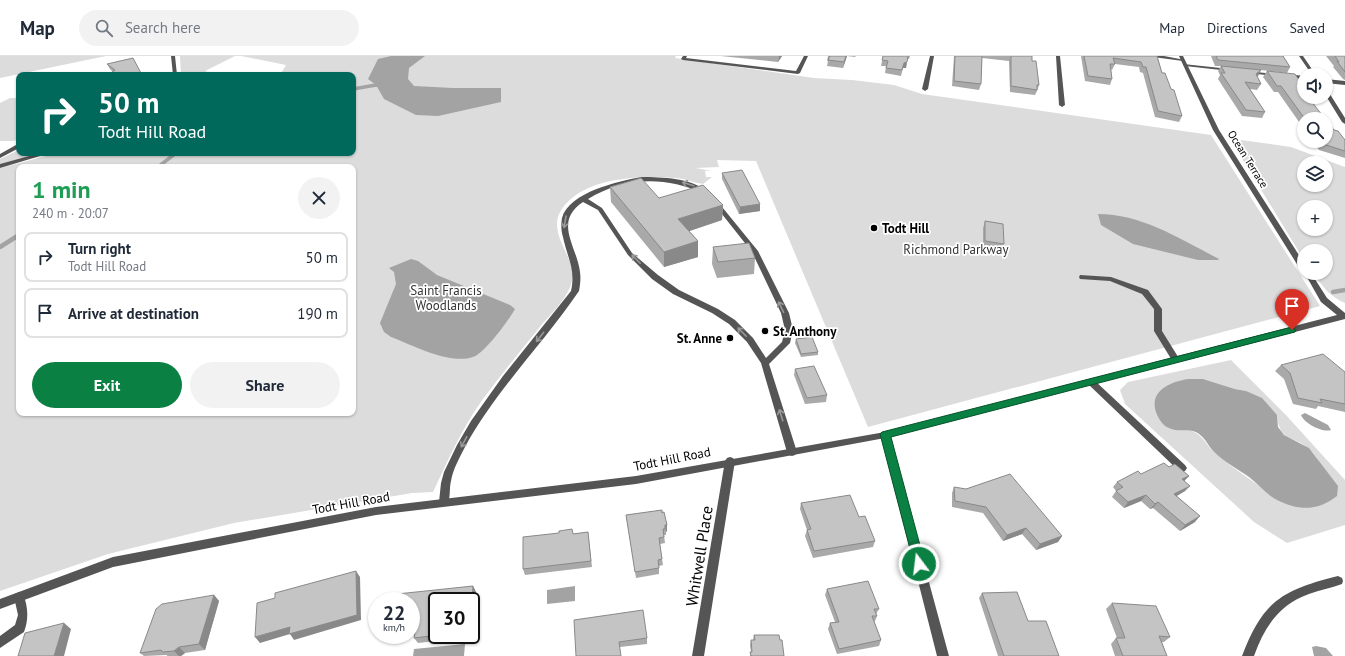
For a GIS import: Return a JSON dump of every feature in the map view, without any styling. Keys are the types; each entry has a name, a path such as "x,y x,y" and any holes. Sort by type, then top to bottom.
{"street":[{"path":"173,56 175,72"},
{"path":"684,57 798,73 806,56"},
{"path":"925,89 932,56"},
{"path":"1058,56 1062,105"},
{"path":"1153,56 1183,60 1236,71"},
{"path":"1302,56 1310,68"},
{"name":"Ocean Terrace","path":"1183,60 1216,130 1297,258"},
{"path":"1244,72 1297,77"},
{"path":"1333,82 1345,83"},
{"path":"1333,103 1345,122"},
{"path":"0,156 16,147"},
{"path":"0,166 36,156"},
{"path":"444,502 448,474 465,439 490,400 575,290 578,282 578,270 566,241 564,229 565,217 582,199 605,187 627,182 650,180 692,184 705,192 755,251 784,313 789,330 786,343 765,363"},
{"path":"582,199 600,209 630,254 655,277 676,292 715,310 732,322 750,340 765,363 792,452"},
{"path":"1083,277 1111,279 1145,292 1158,309 1158,331 1176,360"},
{"path":"1311,280 1324,300 1344,317"},
{"name":"Todt Hill Road","path":"0,604 113,562 368,513 444,502 636,480 730,461 792,452 886,434 1344,317"},
{"path":"1091,382 1182,468"},
{"path":"886,434 943,656"},
{"name":"Whitwell Place","path":"698,656 730,461"},
{"path":"1248,656 1256,633 1272,611 1292,596 1314,586 1338,581"},
{"path":"0,643 20,628 23,615 19,597"}],"green space":[{"path":"0,56 106,56 29,72 16,72 16,75 0,78"},
{"path":"180,56 235,56 205,71 208,72 181,72"},
{"path":"241,56 676,56 675,58 814,78 852,80 894,85 922,94 1211,135 1297,270 1297,280 1303,280 1320,306 868,427 756,161 717,160 719,167 696,168 711,171 705,171 706,177 712,177 703,184 665,177 636,177 608,182 582,191 572,198 562,209 557,220 558,231 570,261 572,281 570,287 560,304 505,370 475,410 456,444 433,492 412,493 234,523 108,554 0,591 0,168 46,156 356,156 356,72 282,72 286,65"},
{"path":"10,98 16,98 16,140 14,141 0,141 0,103"},
{"path":"1241,140 1291,147 1315,156 1297,156 1297,192 1333,192 1333,163 1345,167 1345,303 1331,294 1318,280 1333,280 1333,244 1297,244 1297,249 1238,152"},
{"path":"16,151 16,156 31,156 0,164 0,159"},
{"path":"1231,360 1285,414 1345,480 1345,525 1287,543 1254,522 1125,404 1120,390 1128,382","holes":["1203,379 1246,391 1277,415 1284,435 1303,444 1319,461 1277,500 1215,453 1198,434 1188,429"]}],"shaded area":[{"path":"391,56 425,56 409,68 408,79 414,86 501,88 501,102 438,116 416,115 384,99 376,85 368,79 378,59"},
{"path":"1098,214 1130,218 1145,223 1175,236 1219,259 1198,260 1133,244 1101,225"},
{"path":"411,259 418,261 437,275 510,305 515,309 496,336 478,355 464,359 442,356 391,337 384,332 380,323 396,284 394,272 389,268"},
{"path":"1188,379 1203,379 1246,391 1262,398 1277,415 1278,427 1284,435 1309,448 1338,486 1337,496 1330,501 1315,507 1301,508 1285,504 1270,495 1249,477 1218,456 1204,438 1196,432 1177,430 1165,426 1159,419 1156,412 1155,405 1158,393 1174,382"},
{"path":"1305,413 1328,425 1331,430 1327,431 1318,429 1309,424 1301,415"},
{"path":"575,586 575,601 547,604 547,590"},
{"path":"465,644 464,656 413,656 414,649"},
{"path":"1316,646 1326,648 1333,656 1314,656 1312,647"}],"building":[{"path":"830,56 846,56 844,62 828,60"},
{"path":"883,56 908,56 907,62 904,63 902,70 886,68 888,61 882,60"},
{"path":"955,56 982,56 981,84 954,81"},
{"path":"1011,56 1032,56 1032,61 1036,61 1039,85 1037,85 1037,90 1011,86"},
{"path":"1084,56 1157,56 1162,73 1165,73 1171,89 1174,90 1182,116 1158,111 1146,67 1143,67 1141,62 1113,58 1115,64 1110,64 1112,79 1088,76"},
{"path":"1216,56 1283,56 1290,67 1218,60"},
{"path":"1335,56 1345,56 1345,72 1337,61 1339,62"},
{"path":"133,58 140,72 112,72 115,70 107,64"},
{"path":"1221,66 1261,70 1256,74 1261,84 1245,82 1265,112 1246,110 1221,73 1225,73"},
{"path":"1267,71 1295,74 1297,77 1297,104 1314,104 1320,112 1300,112 1281,86 1277,86"},
{"path":"1333,129 1338,131 1345,140 1345,151 1333,147"},
{"path":"742,170 760,204 740,207 722,173"},
{"path":"641,178 659,198 703,185 723,205 678,219 698,241 664,252 610,187"},
{"path":"985,221 1003,224 1004,244 985,241"},
{"path":"749,243 755,258 718,262 713,247"},
{"path":"812,337 818,352 801,354 796,339"},
{"path":"1323,354 1345,372 1345,404 1320,399 1322,403 1298,398 1290,373 1281,365"},
{"path":"814,366 827,395 807,398 795,369"},
{"path":"1164,463 1169,467 1175,464 1189,476 1182,479 1190,486 1174,494 1200,516 1185,525 1158,502 1155,504 1146,495 1128,502 1116,491 1123,487 1117,482 1138,471 1141,474"},
{"path":"1010,474 1062,536 1040,544 1026,528 1007,535 986,507 955,501 954,487 966,489"},
{"path":"850,495 859,517 865,516 875,541 814,551 807,530 811,529 801,503"},
{"path":"662,510 662,513 664,512 667,525 665,525 665,529 663,529 664,537 659,538 662,559 658,560 659,568 635,572 626,515"},
{"path":"572,529 573,534 588,532 591,561 523,569 523,537 559,533 559,531"},
{"path":"356,571 357,615 289,634 290,627 255,637 257,603 275,598 275,593"},
{"path":"868,581 879,609 874,609 877,616 872,616 881,640 839,649 830,623 839,622 827,589"},
{"path":"473,586 473,592 428,592 428,636 420,637 420,592 416,592"},
{"path":"1017,592 1028,621 1046,621 1059,656 1004,656 982,593"},
{"path":"214,595 199,644 179,647 174,651 163,652 161,650 140,653 156,609 162,604"},
{"path":"1112,603 1156,606 1170,637 1159,636 1167,656 1123,656 1116,638 1125,638"},
{"path":"643,610 647,638 619,642 621,656 576,656 574,620"},
{"path":"64,623 54,656 18,656 25,633"},
{"path":"754,635 779,635 780,640 782,640 784,656 751,656 751,640 755,640"}],"waterway":[{"path":"356,88 376,85 382,86"},
{"path":"162,164 172,156"},
{"path":"0,247 16,237"},
{"path":"1333,292 1345,290"}],"place":[{"name":"Todt Hill","path":"874,228"},
{"name":"St. Anthony","path":"765,331"},
{"name":"St. Anne","path":"730,338"}],"route":[{"path":"919,564 886,434 1292,330"}],"park label":[{"name":"Richmond Parkway","path":"956,249"},
{"name":"Saint Francis Woodlands","path":"446,298"}]}
